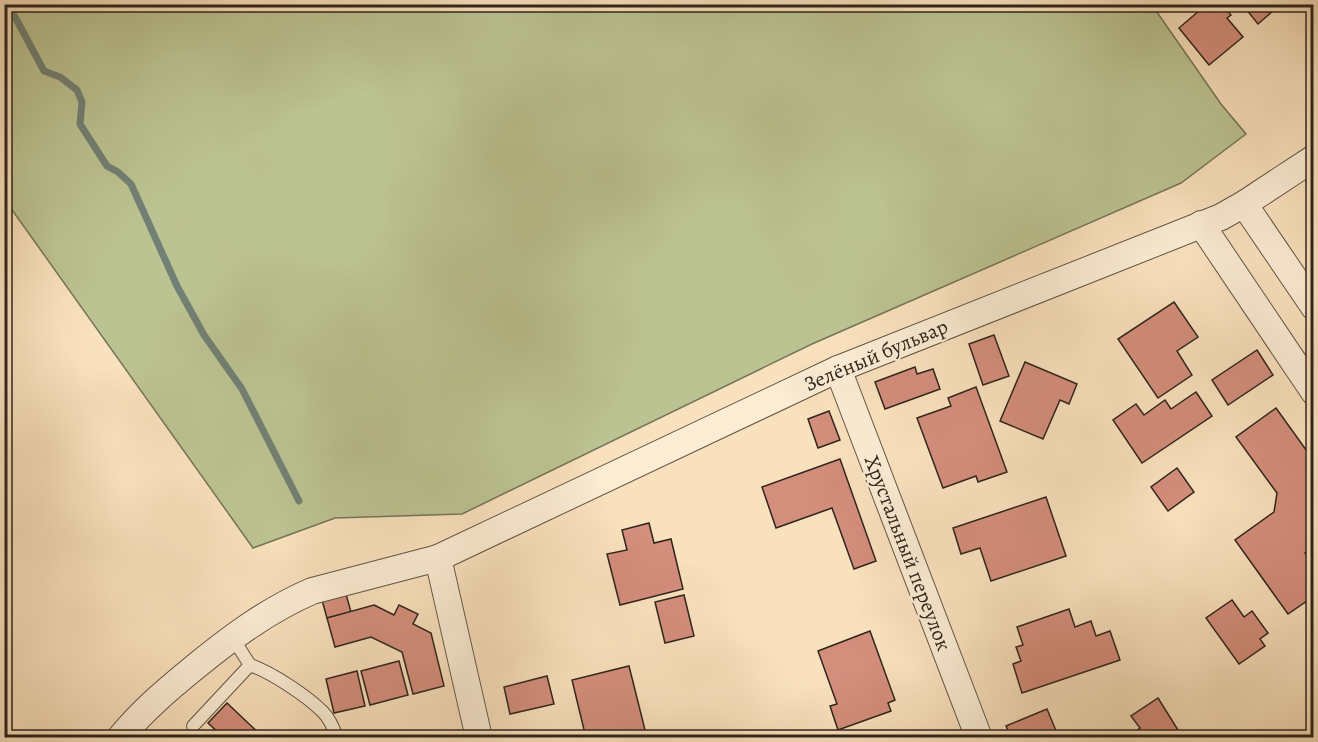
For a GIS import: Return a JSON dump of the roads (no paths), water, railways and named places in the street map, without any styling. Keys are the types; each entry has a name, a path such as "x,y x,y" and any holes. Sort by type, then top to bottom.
{"street":[{"name":"Зелёный бульвар","path":"120,738 158,698 232,637 272,610 312,591 438,558 838,369 1201,224 1245,204 1314,158"},
{"path":"1245,204 1314,307"},
{"path":"1201,224 1314,392"},
{"name":"Хрустальный переулок","path":"838,369 979,738"},
{"path":"438,558 479,738"}],"lane":[{"path":"232,637 250,665 272,674 324,713 337,738"},
{"path":"193,726 250,665"}],"waterway":[{"path":"6,4 44,71 60,77 77,90 82,102 80,124 107,166 131,184 177,286 204,335 242,389 299,501"}]}
